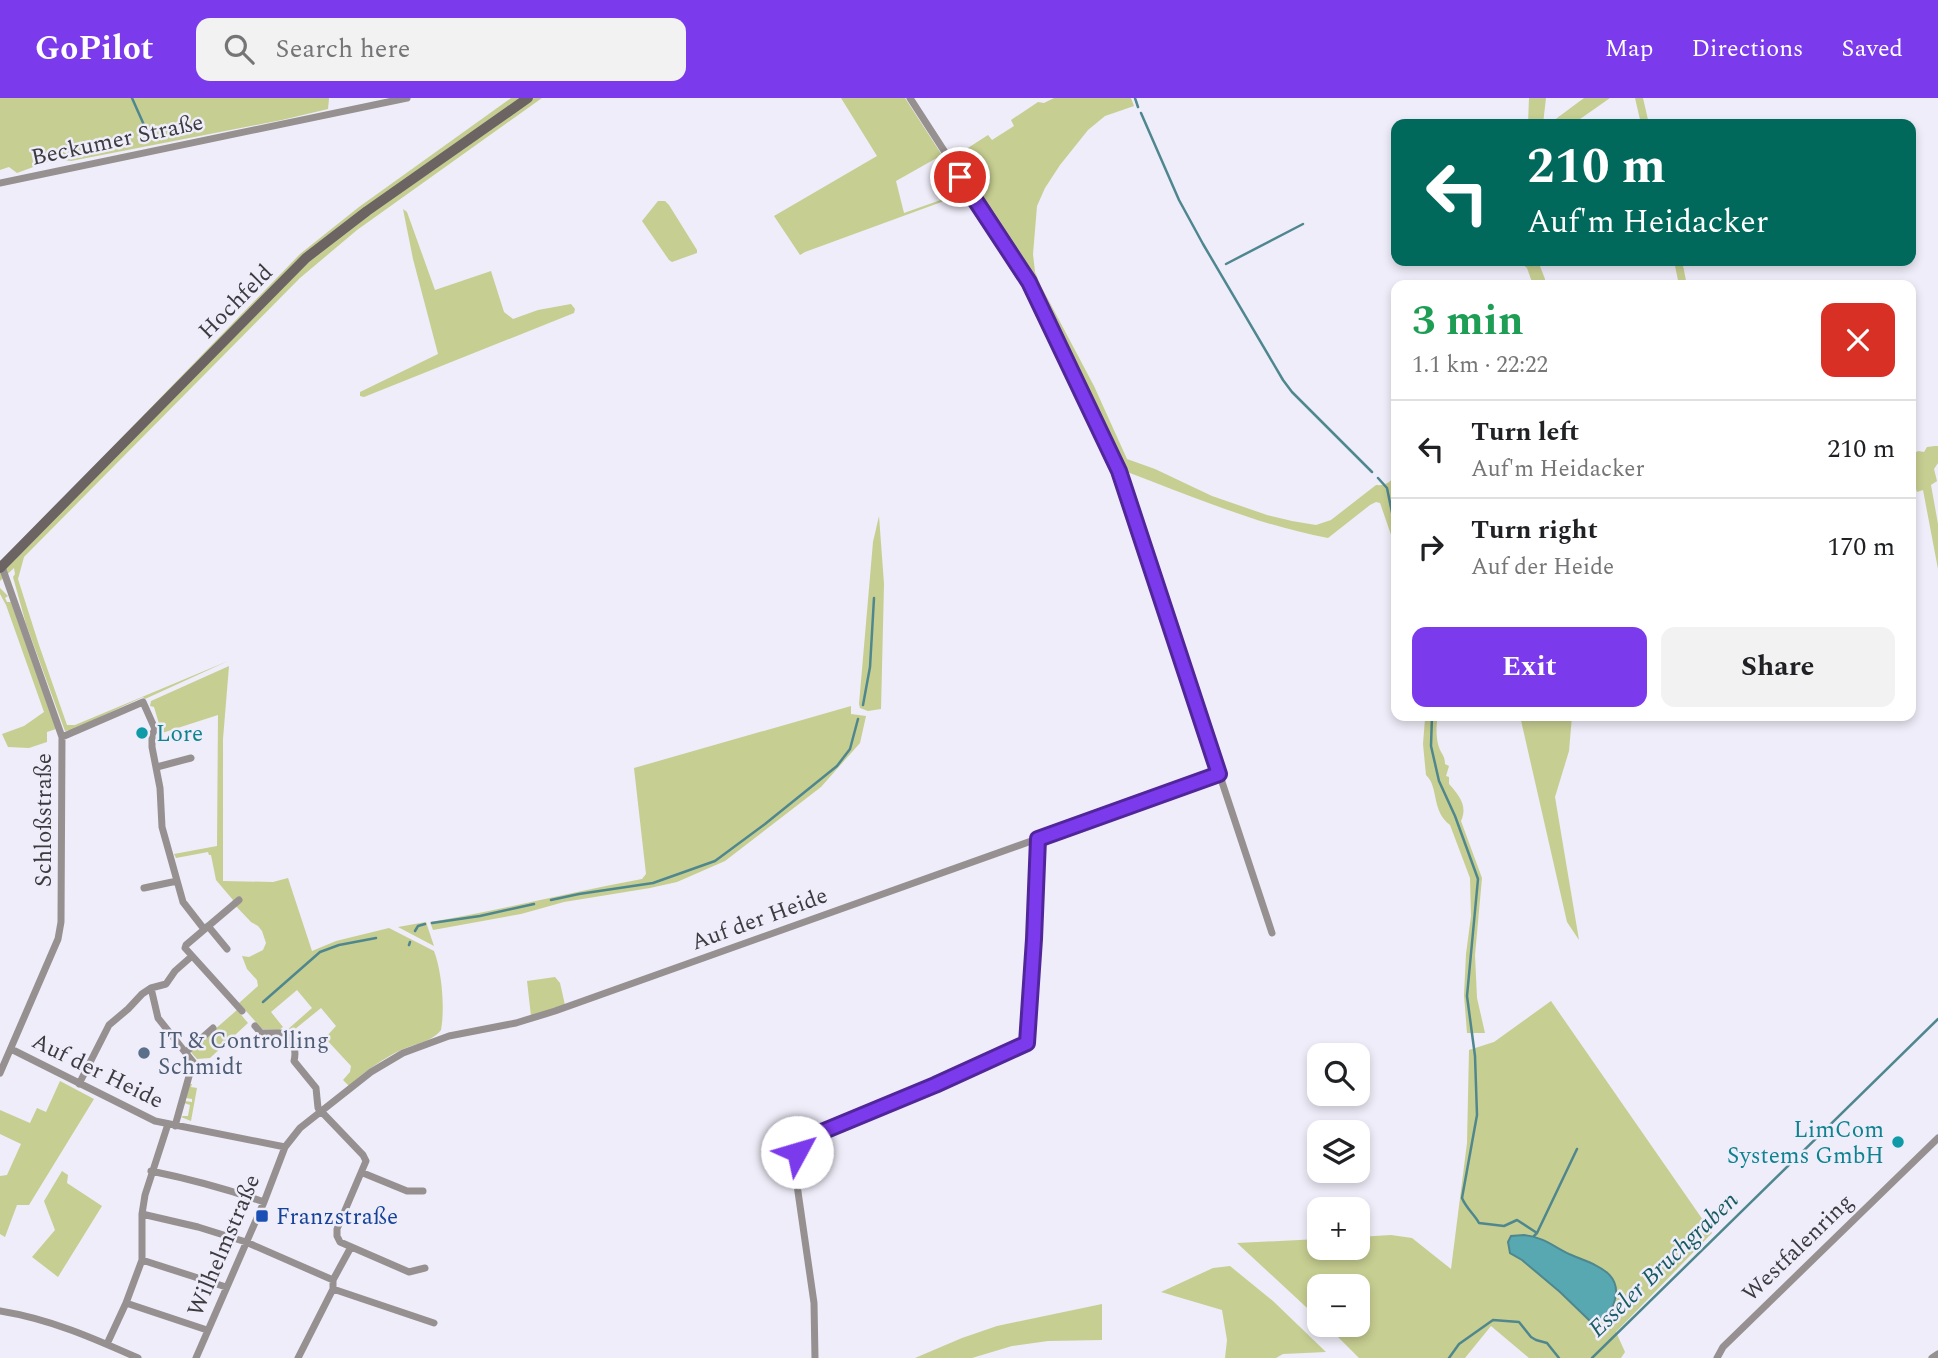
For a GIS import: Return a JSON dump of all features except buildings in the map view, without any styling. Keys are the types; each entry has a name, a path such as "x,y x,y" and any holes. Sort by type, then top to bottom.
{"street":[{"name":"Beckumer Straße","path":"0,183 407,98"},
{"name":"Hochfeld","path":"1,565 306,258 367,211 528,98"},
{"path":"909,98 1029,282 1119,471 1272,933"},
{"name":"Schloßstraße","path":"0,1073 58,939 62,829 62,737 1,565"},
{"path":"62,737 143,702 155,729 152,747 160,788 162,827 183,902 227,949"},
{"path":"157,767 191,758"},
{"name":"Auf der Heide","path":"10,1049 144,1117 171,1125 285,1147 300,1128 371,1072 403,1053 423,1045 449,1036 516,1023 555,1011 1219,774"},
{"path":"815,1358 814,1303 794,1164 798,1148 805,1140 1027,1043 1038,839"},
{"path":"144,888 177,881"},
{"path":"239,900 185,948 242,1011"},
{"path":"79,1084 109,1025 142,994 166,984 175,971 192,956"},
{"path":"107,1344 142,1259 142,1214 151,1171 171,1125 193,1062 158,1018 151,988"},
{"path":"256,1026 261,1033 285,1033 296,1052 293,1061 316,1088 318,1108 366,1161 337,1229 340,1242 409,1272 425,1268"},
{"path":"186,1052 214,1028"},
{"name":"Westfalenring","path":"1717,1358 1723,1347 1938,1138"},
{"name":"Wilhelmstraße","path":"196,1358 285,1147"},
{"path":"151,1171 224,1188 264,1202"},
{"path":"363,1173 407,1191 423,1191"},
{"path":"142,1214 246,1242 333,1280"},
{"path":"298,1358 351,1247"},
{"path":"142,1259 226,1287"},
{"path":"333,1289 434,1323"},
{"path":"126,1303 207,1329"},
{"path":"0,1311 29,1315 73,1329 138,1358"},
{"path":"1932,1358 1938,1354"}],"green space":[{"path":"0,98 329,99 328,109 282,120 71,161 55,159 17,173 9,167 0,170"},
{"path":"511,98 542,98 357,230 300,278 24,557 18,579 67,725 75,725 228,661 145,699 143,697 65,731 26,624 13,577 14,568 0,581 0,563 300,254 359,207"},
{"path":"841,98 905,98 942,155 896,181 904,213 952,196 949,189 960,183 966,193 800,255 774,216 877,156"},
{"path":"1054,98 1131,98 1134,106 1105,116 1088,130 1060,165 1037,206 1033,254 1035,272 1041,286 1094,386 1127,459 1212,496 1267,515 1316,525 1331,520 1376,485 1391,479 1391,535 1380,503 1376,502 1328,538 1249,517 1122,470 1031,282 955,164 957,155 988,135 992,140 1014,126 1011,120 1038,102 1044,103"},
{"path":"1529,98 1546,98 1544,119 1528,119"},
{"path":"1584,98 1610,98 1580,119 1556,119"},
{"path":"1635,98 1643,98 1648,119 1640,119"},
{"path":"658,201 665,201 669,205 697,253 672,262 669,260 642,221"},
{"path":"403,209 407,212 435,290 491,271 504,312 513,319 538,310 571,304 575,309 574,313 364,397 360,396 360,392 438,354"},
{"path":"1525,266 1540,266 1545,280 1531,280"},
{"path":"1675,266 1683,266 1686,280 1678,280"},
{"path":"1938,446 1938,463 1934,469 1937,481 1931,485 1938,524 1938,569 1923,490 1917,492 1916,489 1916,452 1924,452 1927,447"},
{"path":"879,516 884,584 881,709 868,711 860,708 859,704 873,542"},
{"path":"0,588 8,596 5,598 7,602 11,602 56,729 47,732 47,742 29,748 8,747 2,734 24,726 44,712"},
{"path":"229,666 223,739 223,881 273,882 288,878 312,951 336,941 389,928 434,951 437,960 443,1001 441,1030 428,1040 387,1057 349,1086 343,1080 350,1072 351,1066 325,1038 336,1026 321,1008 289,1034 286,1031 312,1008 297,990 271,1012 283,1027 279,1030 262,1029 239,1003 258,986 242,956 249,957 263,950 266,943 262,931 232,902 216,880 208,852 176,858 174,854 217,846 218,715 159,734 160,727 154,707 150,706 151,701"},
{"path":"851,706 851,714 866,716 860,743 821,787 725,861 677,882 564,902 521,914 433,930 430,922 642,879 646,874 634,768"},
{"path":"1425,721 1437,721 1438,744 1445,764 1449,766 1446,776 1461,801 1461,821 1482,878 1475,955 1477,998 1485,1033 1467,1033 1464,995 1471,916 1470,878 1450,825 1440,813 1433,786 1426,775 1423,744"},
{"path":"1521,721 1572,721 1569,751 1555,797 1579,940 1567,922"},
{"path":"426,922 434,946 398,927"},
{"path":"555,977 560,983 565,1005 531,1016 527,981"},
{"path":"1551,1001 1712,1233 1616,1332 1625,1352 1621,1358 1529,1358 1491,1326 1465,1358 1359,1358 1338,1337 1370,1337 1370,1274 1307,1274 1307,1308 1237,1243 1307,1240 1307,1260 1370,1260 1370,1236 1391,1235 1412,1238 1451,1269 1467,1143 1469,1050 1494,1042"},
{"path":"237,1010 248,1023 210,1058 197,1059 190,1051"},
{"path":"60,1081 94,1099 29,1205 17,1205 5,1237 0,1234 0,1176 7,1175 21,1144 0,1134 0,1110 30,1123 37,1108 46,1112"},
{"path":"189,1084 197,1088 191,1121 181,1117 188,1116 190,1105 184,1103 185,1101 192,1102 192,1099 186,1098"},
{"path":"62,1171 68,1175 67,1183 102,1206 58,1277 32,1257 55,1230 44,1201"},
{"path":"1230,1266 1273,1301 1307,1334 1307,1337 1310,1337 1326,1352 1283,1354 1276,1358 1225,1358 1227,1340 1222,1310 1161,1292 1213,1268"},
{"path":"1102,1304 1102,1340 1048,1341 1012,1346 972,1358 915,1358 997,1326"}],"water":[{"path":"1524,1235 1542,1240 1598,1266 1612,1278 1616,1286 1616,1296 1606,1317 1591,1322 1560,1292 1510,1253 1508,1242 1511,1236"}],"waterway":[{"path":"132,98 144,125"},
{"path":"1135,98 1138,107"},
{"path":"1141,113 1179,200 1283,380 1372,472"},
{"path":"1226,264 1303,224"},
{"path":"1378,478 1387,488 1391,508"},
{"path":"863,705 870,667 874,598"},
{"path":"551,900 653,883 715,861 837,766 850,749 858,719"},
{"path":"1432,721 1431,746 1439,781 1478,879 1467,996 1475,1056 1477,1115 1462,1198 1479,1223 1504,1226 1517,1220 1537,1233 1534,1236"},
{"path":"432,923 534,904"},
{"path":"415,931 418,926 425,924"},
{"path":"263,1002 320,952 339,945 376,938"},
{"name":"Esseler Bruchgraben","path":"1592,1358 1938,1019"},
{"path":"1537,1233 1577,1149"},
{"name":"Esseler Bruchgraben","path":"1449,1358 1459,1344 1493,1320 1519,1322 1531,1337 1547,1343 1559,1358"}],"place":[{"name":"Lore","path":"142,733"},
{"name":"IT & Controlling Schmidt","path":"144,1053"},
{"name":"LimCom Systems GmbH","path":"1898,1142"},
{"name":"Franzstraße","path":"262,1216"}],"route":[{"path":"797,1152 805,1140 1027,1043 1038,839 1219,774 1119,471 1029,282 960,177"}]}
